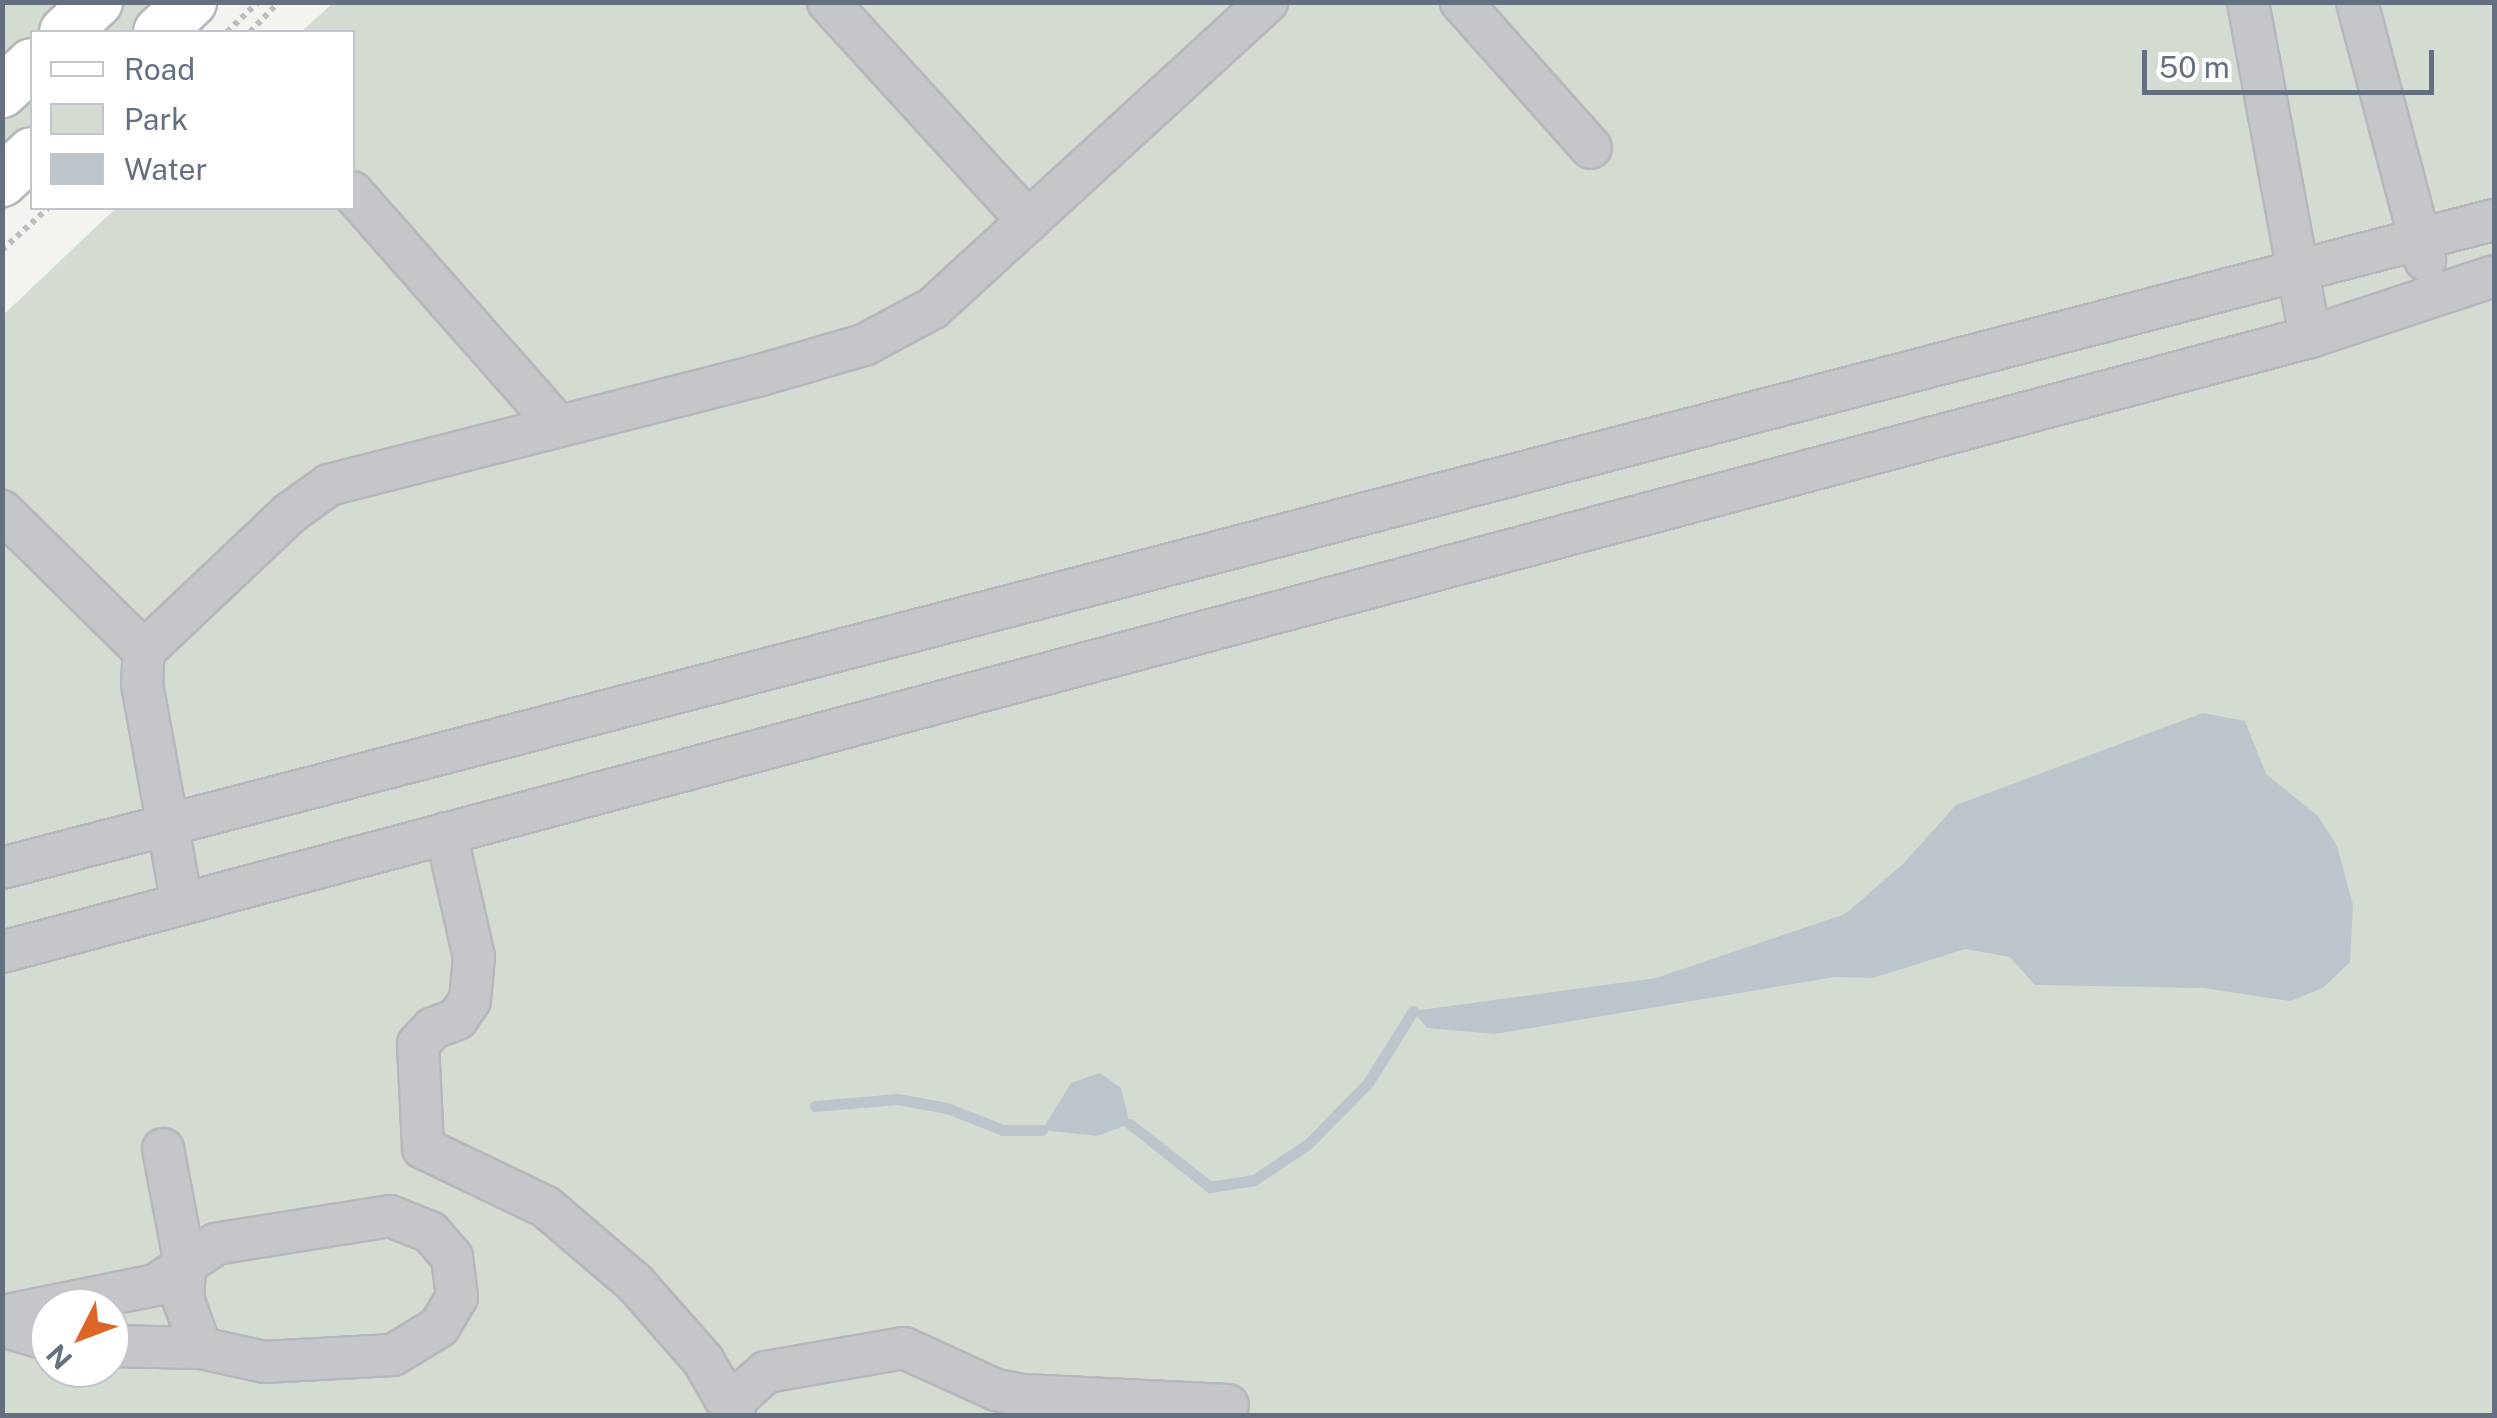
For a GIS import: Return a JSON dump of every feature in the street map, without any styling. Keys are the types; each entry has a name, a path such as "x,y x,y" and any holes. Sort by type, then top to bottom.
{"main road":[{"path":"67,30 97,2"},
{"path":"162,30 191,2"},
{"path":"2,92 30,66"},
{"path":"2,181 30,154"}],"lane":[{"path":"828,2 1028,221"},
{"path":"182,904 142,684 144,651 188,605 329,485 864,344 933,308 1267,2"},
{"path":"1460,2 1591,148"},
{"path":"2248,2 2310,337"},
{"path":"2357,2 2420,236 2431,293"},
{"path":"355,195 558,426"},
{"path":"2,868 2298,273 2420,236 2494,220"},
{"path":"2,952 2310,337 2431,293 2494,276"},
{"path":"2,510 144,651"},
{"path":"446,833 474,957 470,1000 457,1018 433,1028 418,1044 424,1148 546,1207 635,1284 703,1360 732,1410 766,1372 904,1348 996,1390 1022,1395 1228,1405"},
{"path":"163,1150 184,1266 183,1299 201,1348"},
{"path":"4,1326 156,1285 216,1244 255,1234 390,1216 430,1232 452,1257 457,1297 439,1327 394,1355 264,1362 201,1348 130,1346"},
{"path":"4,1326 30,1334"}],"path":[{"path":"229,30 258,2"},
{"path":"252,30 280,2"},
{"path":"2,248 43,210"}],"green space":[{"path":"3,3 218,3 189,30 30,30 30,186 3,213"},
{"path":"333,3 2494,3 2494,1415 3,1415 2,316 114,210 355,210 355,30 303,30"}],"water":[{"path":"2203,713 2245,721 2266,774 2318,816 2337,846 2353,905 2350,962 2323,988 2290,1001 2203,988 2035,985 2010,957 1965,949 1873,978 1835,977 1495,1034 1427,1028 1413,1011 1656,978 1845,914 1904,863 1956,805"},
{"path":"1100,1073 1121,1088 1130,1124 1097,1136 1042,1130 1071,1083"}],"waterway":[{"path":"1130,1124 1210,1187 1254,1180 1308,1144 1368,1083 1413,1011"},
{"path":"815,1106 897,1099 947,1108 1003,1130 1042,1130"}]}
